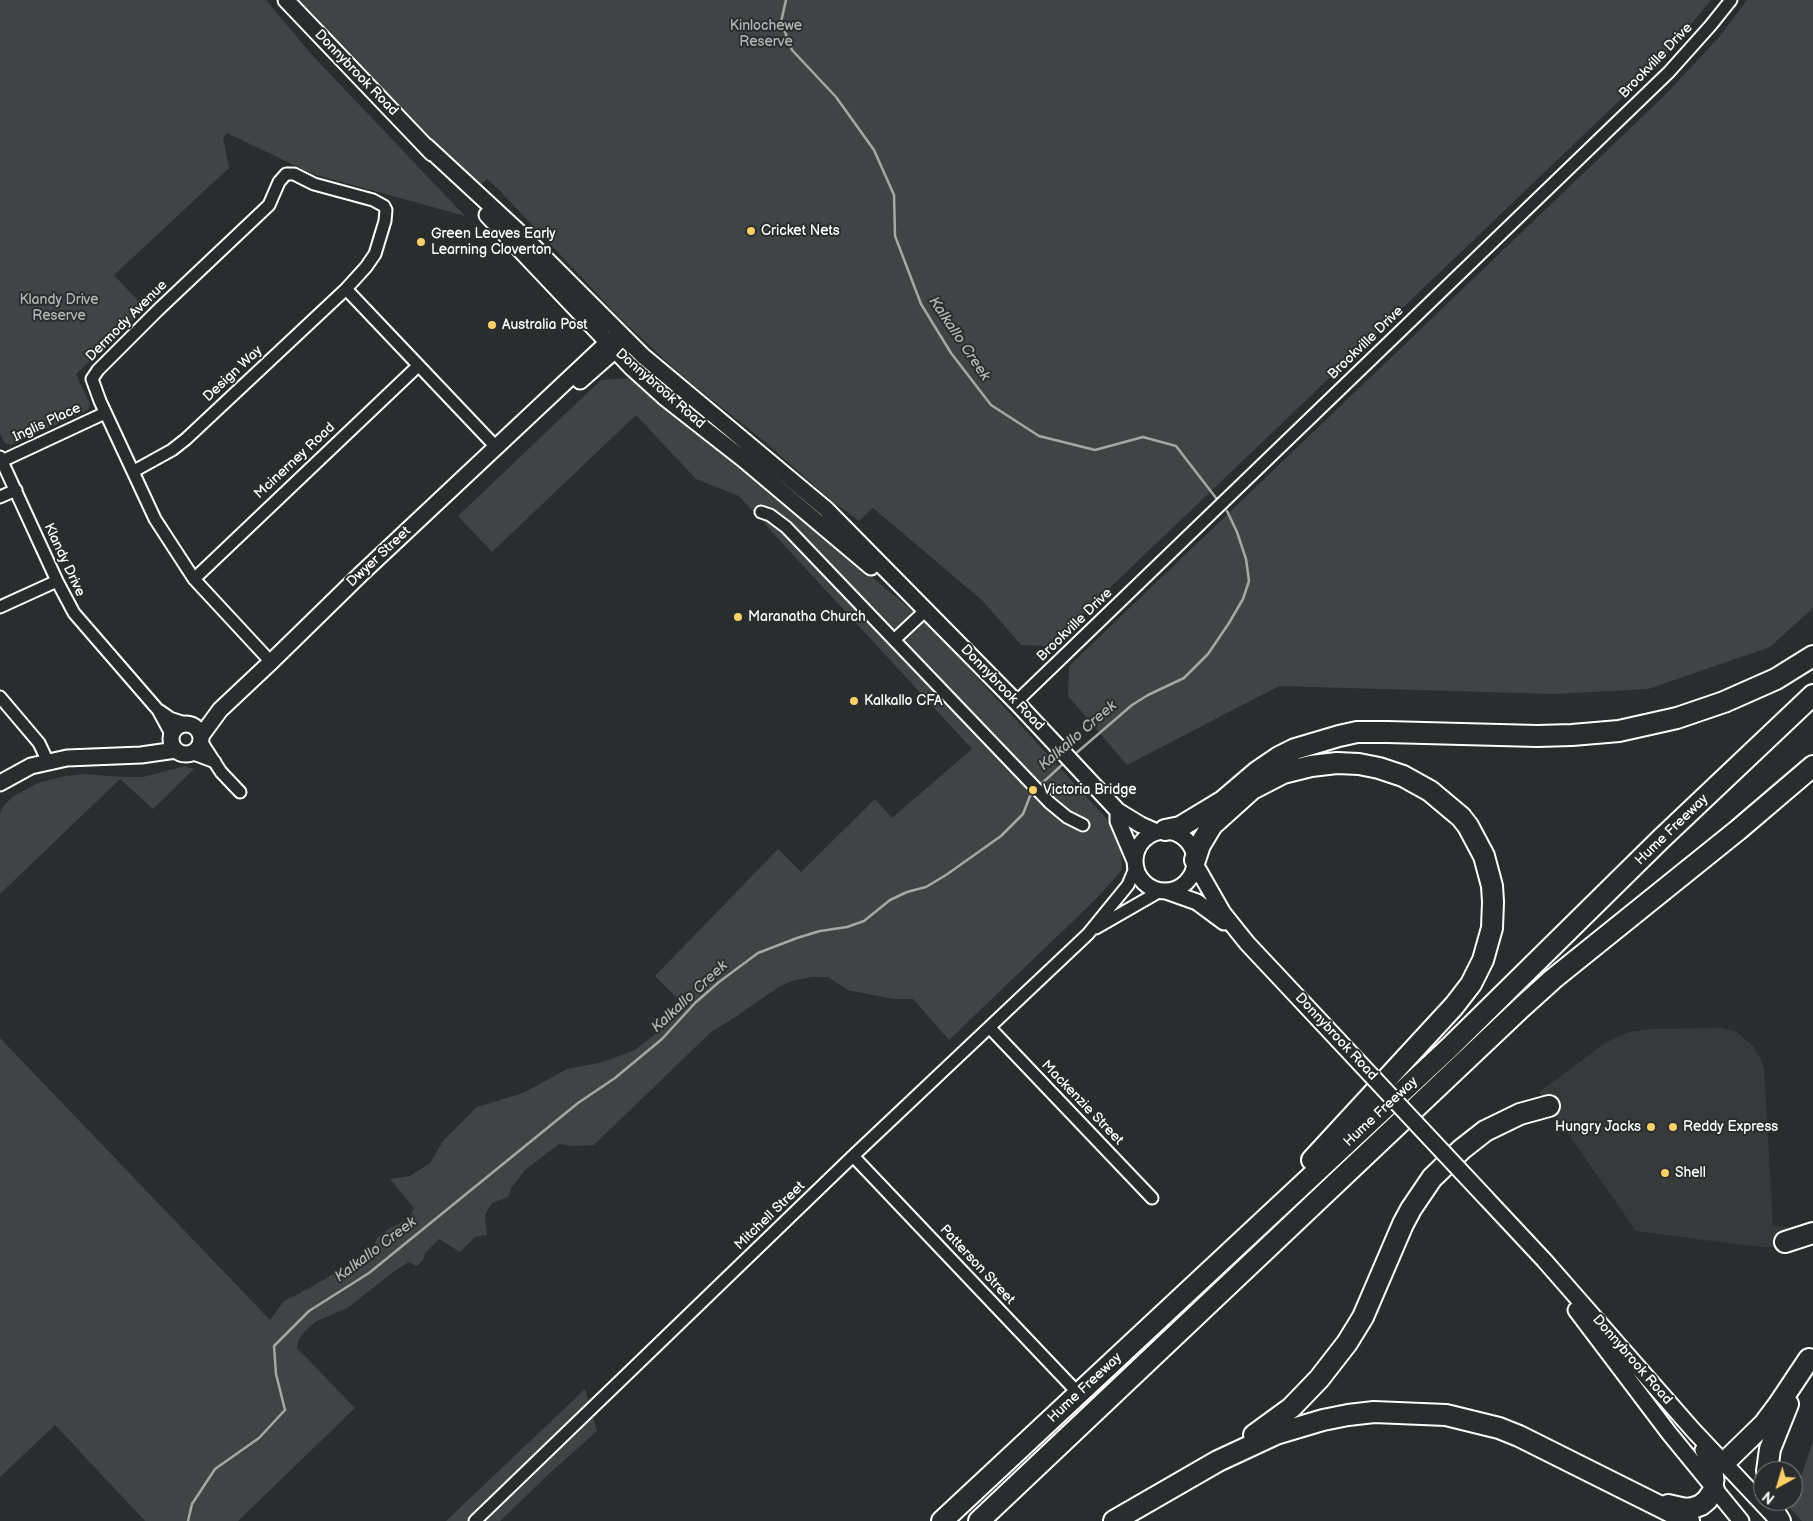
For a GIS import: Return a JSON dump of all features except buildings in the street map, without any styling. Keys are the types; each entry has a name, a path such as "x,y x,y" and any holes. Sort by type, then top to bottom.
{"highway":[{"path":"1161,831 1180,827 1223,801 1256,772 1279,757 1295,749 1339,736 1357,732 1537,736 1619,731 1677,718 1724,702 1776,679 1813,656"},
{"name":"Hume Freeway","path":"942,1521 1510,990 1661,839 1813,695"},
{"path":"1195,862 1200,845 1212,825 1252,790 1283,773 1297,769 1322,764 1359,764 1379,768 1417,783 1435,794 1460,817 1472,833 1484,856 1492,886 1492,928 1483,960 1463,995 1258,1219 1223,1260"},
{"name":"Hume Freeway","path":"979,1521 1522,1007 1813,766"},
{"path":"1218,1461 1291,1408 1320,1379 1336,1359 1363,1318 1403,1224 1432,1178 1462,1149 1485,1131 1520,1114 1549,1106"},
{"path":"1785,1242 1813,1233"},
{"path":"1590,1472 1667,1504 1686,1509 1701,1505 1718,1475 1764,1424 1811,1354"},
{"path":"1768,1461 1774,1436 1811,1354"},
{"path":"1114,1521 1218,1461 1276,1434 1324,1420 1374,1412 1415,1412 1446,1415 1499,1428 1689,1521"}],"main road":[{"name":"Donnybrook Road","path":"286,0 426,146 488,216 611,347 664,397 743,459 882,576 923,607"},
{"name":"Donnybrook Road","path":"426,146 520,233 626,340 668,378 767,458 826,510 1016,702 1118,811 1141,825 1161,831"},
{"name":"Dwyer Street","path":"220,710 188,724 176,726 185,742 220,710 271,662 361,574 541,406 585,377 611,347 626,340"},
{"path":"0,790 6,780 31,766 67,758 141,755 185,742 197,729 188,724"},
{"name":"Donnybrook Road","path":"1118,811 1118,822 1135,863"},
{"path":"1161,831 1174,832 1189,842 1194,851 1195,862 1193,872 1182,885 1164,890 1154,889 1142,880 1135,863 1136,851 1141,843 1148,836 1161,831"},
{"name":"Donnybrook Road","path":"1195,862 1223,913 1247,943"},
{"name":"Donnybrook Road","path":"1164,890 1197,902 1225,922 1247,943 1544,1260 1625,1354 1718,1475 1741,1521"},
{"name":"Donnybrook Road","path":"1486,1198 1564,1295 1699,1470 1718,1475 1779,1521"}],"street":[{"name":"Brookville Drive","path":"1016,702 1669,72 1731,0"},
{"name":"Dermody Avenue","path":"271,662 194,578 155,519 92,383 94,375 158,310 269,205 286,174 294,174 314,184 379,202"},
{"name":"Design Way","path":"134,471 172,450 186,439 346,289 375,254 386,216 386,210 379,202"},
{"path":"346,289 497,448"},
{"name":"Mcinerney Road","path":"194,578 418,366"},
{"name":"Inglis Place","path":"1,459 105,413"},
{"name":"Klandy Drive","path":"1,459 56,581 74,613 185,742 215,762 221,772 240,792"},
{"path":"0,497 16,490"},
{"path":"761,512 770,515 786,527 1059,812 1083,825"},
{"path":"0,607 56,581"},
{"path":"894,640 923,607"},
{"path":"0,698 39,744 48,762"},
{"name":"Klandy Drive","path":"158,710 170,718 188,724"},
{"name":"Mitchell Street","path":"475,1521 853,1156 1088,934 1128,885 1135,863"},
{"name":"Mitchell Street","path":"1088,934 1164,890"},
{"name":"Mackenzie Street","path":"990,1028 1152,1198"},
{"name":"Patterson Street","path":"853,1156 1079,1394"}],"shaded area":[{"path":"1721,1028 1732,1030 1739,1034 1753,1046 1761,1060 1764,1068 1773,1226 1806,1228 1805,1250 1743,1245 1636,1231 1539,1092 1605,1043 1629,1032 1652,1029"}],"green space":[{"name":"Klandy Drive Reserve","path":"0,0 266,0 312,55 465,216 313,174 227,133 223,138 229,168 114,275 142,305 142,311 76,374 90,404 88,410 11,445 5,443 0,434"},
{"name":"Kinlochewe Reserve","path":"300,0 1711,0 1670,50 1643,78 1049,646 1021,645 983,601 873,508 859,521 832,501 766,443 681,375 620,318 498,189 487,179 477,188"},
{"path":"1747,0 1813,0 1813,608 1770,647 1648,689 1554,694 1279,686 1127,765 1068,696 1069,666 1666,94 1720,36"},
{"path":"630,378 924,620 1107,819 1121,850 1122,870 1096,899 949,1040 913,999 893,999 848,990 828,977 812,977 792,981 780,986 711,1032 594,1145 573,1146 559,1144 525,1170 512,1187 508,1197 492,1203 485,1215 487,1235 475,1237 460,1252 439,1239 425,1253 423,1260 417,1266 409,1262 393,1272 349,1307 315,1322 303,1333 298,1341 297,1348 355,1408 238,1521 145,1521 55,1425 0,1477 0,1038 270,1320 284,1301 308,1289 373,1250 377,1238 390,1228 409,1219 414,1208 390,1179 410,1176 430,1163 443,1141 477,1107 523,1093 567,1069 603,1062 635,1050 664,1027 684,1005 655,976 778,849 801,872 875,799 892,818 972,749 739,496 696,479 636,415 492,552 458,516 601,380"},
{"path":"185,766 194,769 153,809 120,779 0,894 0,814 5,804 14,796 38,783 65,776 86,774 143,777"},
{"path":"585,1389 597,1431 500,1521 446,1521"},
{"path":"1813,1442 1813,1521 1802,1521 1793,1511 1803,1511 1803,1471"}],"waterway":[{"name":"Kalkallo Creek","path":"786,0 781,22 792,50 836,97 874,150 894,195 895,236 921,304 951,353 991,405 1039,436 1095,450 1143,437 1176,446 1216,498"},
{"name":"Kalkallo Creek","path":"1074,755 1132,705 1148,695 1184,678 1208,654 1229,623 1243,599 1249,581 1246,559 1237,532 1227,511"},
{"name":"Kalkallo Creek","path":"1038,787 1065,762"},
{"name":"Kalkallo Creek","path":"188,1521 192,1504 215,1469 259,1438 285,1410 276,1374 274,1346 309,1311 369,1273 578,1103 615,1078 662,1039 695,1003 719,982 758,953 820,931 847,927 864,921 890,900 907,892 926,887 1001,836 1023,814 1030,796 1035,791"}],"place":[{"name":"Cricket Nets","path":"751,231"},
{"name":"Green Leaves Early Learning Cloverton","path":"421,242"},
{"name":"Australia Post","path":"492,325"},
{"name":"Maranatha Church","path":"738,617"},
{"name":"Kalkallo CFA","path":"854,701"},
{"name":"Victoria Bridge","path":"1033,790"},
{"name":"Hungry Jacks","path":"1651,1127"},
{"name":"Reddy Express","path":"1673,1127"},
{"name":"Shell","path":"1665,1173"}]}
